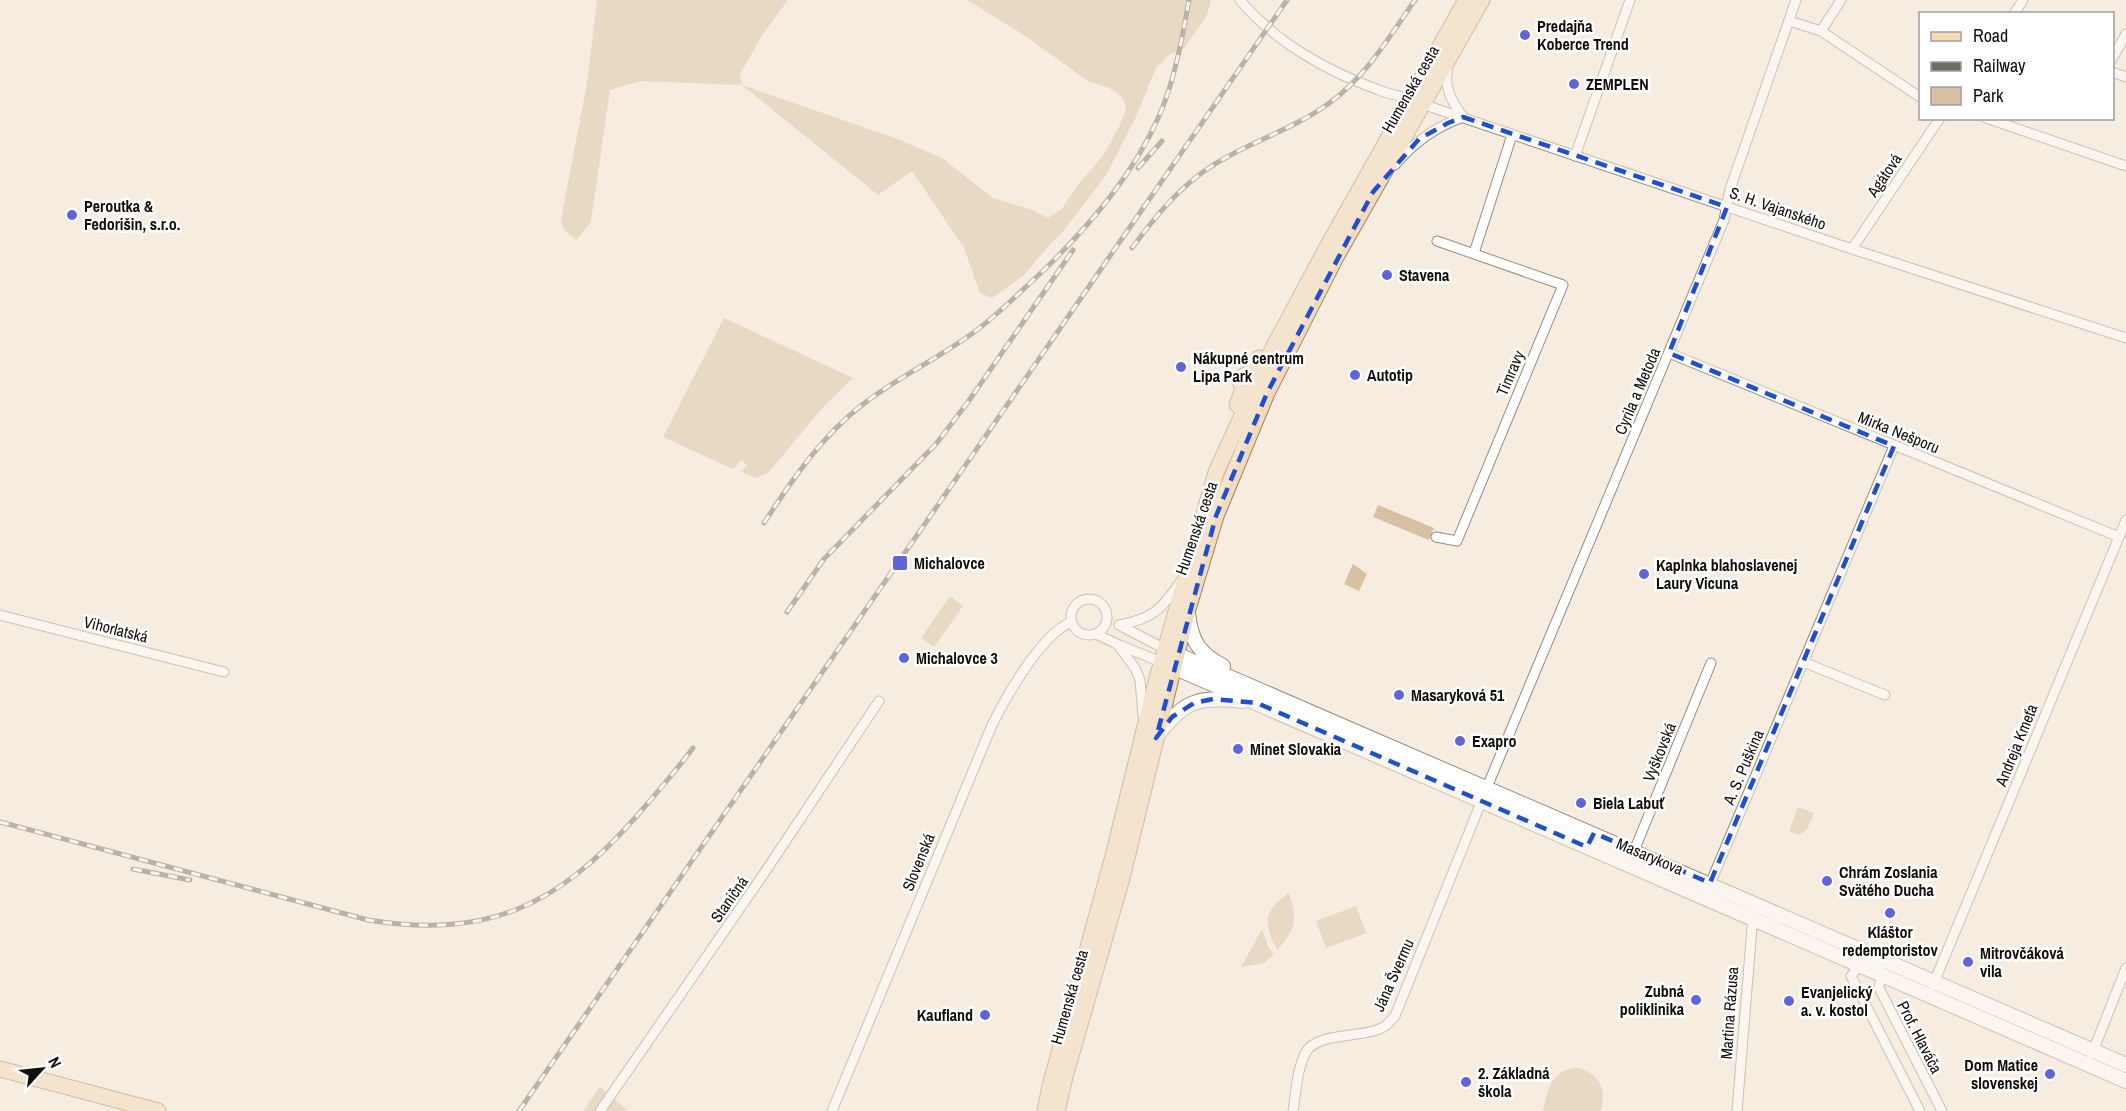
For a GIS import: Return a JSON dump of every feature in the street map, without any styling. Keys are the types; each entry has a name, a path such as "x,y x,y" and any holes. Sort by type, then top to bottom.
{"main road":[{"name":"Humenská cesta","path":"1169,658 1188,609 1216,516 1267,393 1336,257 1373,192 1466,0"},
{"name":"Humenská cesta","path":"1045,1111 1112,860 1150,734 1169,658 1185,577 1216,472 1238,425 1234,411 1243,389 1239,378 1252,372 1260,355 1272,350 1326,249 1416,101 1456,44 1482,0"},
{"path":"1188,609 1190,630 1203,652 1252,685"},
{"name":"Masarykova","path":"1169,658 1252,685 2126,1065"},
{"name":"Masarykova","path":"1169,658 1257,703 1839,957 1855,971 1881,976 2126,1081"},
{"path":"1150,734 1194,703 1213,699 1257,703"},
{"name":"Humenská cesta","path":"1057,1111 1122,878 1150,734"},
{"path":"0,1069 158,1111"}],"street":[{"name":"S. H. Vajanského","path":"1240,0 1248,10 1304,56 1381,91 2126,339"},
{"path":"1575,156 1630,0"},
{"name":"Cyrila a Metoda","path":"1482,801 1724,220 1730,189 1796,0"},
{"path":"1821,31 1841,0"},
{"path":"1789,21 1821,31 1919,96"},
{"path":"2114,55 2126,34"},
{"path":"1373,192 1419,139 1463,117 1448,91 1446,76 1456,44"},
{"name":"Agátová","path":"1852,249 1939,120"},
{"path":"1992,120 2126,166"},
{"path":"1474,253 1512,135"},
{"name":"Timravy","path":"1436,537 1457,541 1563,285 1437,241"},
{"name":"Mirka Nešporu","path":"1669,353 2120,542"},
{"name":"A. S. Puškina","path":"1704,897 1894,446"},
{"name":"Andreja Kmeťa","path":"1929,996 2120,542 2126,520"},
{"path":"1119,626 1140,621 1154,614 1185,577"},
{"path":"1087,598 1101,603 1106,609 1107,617 1105,625 1096,633 1086,635 1071,622 1073,608 1079,601 1087,598"},
{"name":"Vihorlatská","path":"0,615 224,672"},
{"path":"1107,617 1169,658"},
{"name":"Slovenská","path":"832,1111 981,748 1006,698 1051,636 1071,622"},
{"path":"1096,633 1117,644 1169,658"},
{"path":"1117,644 1135,668 1140,680 1150,734"},
{"path":"1803,662 1885,695"},
{"name":"Vyškovská","path":"1634,851 1711,663"},
{"name":"Staničná","path":"600,1111 763,875 879,701"},
{"name":"Jána Švermu","path":"1293,1111 1300,1071 1311,1045 1320,1041 1375,1030 1385,1026 1395,1016 1482,801"},
{"path":"1587,847 1593,833"},
{"name":"Martina Rázusa","path":"1737,1111 1752,918 1758,904"},
{"path":"1855,971 1878,958"},
{"name":"Prof. Hlaváča","path":"1878,958 1881,976 1879,988 1909,1051 1942,1111"},
{"path":"2087,1065 2126,968"},
{"name":"Prof. Hlaváča","path":"1855,971 1893,1058 1920,1111"},
{"path":"1893,1058 1909,1051"}],"highlighted area":[{"path":"1463,117 1727,207 1669,353 1894,446 1710,883 1594,833 1587,847 1257,703 1213,699 1194,703 1172,717 1156,738 1216,516 1267,393 1373,192 1419,139"}],"green space":[{"path":"597,0 788,0 763,34 740,74 742,85 641,81 610,90 591,222 576,240 564,230 561,220 587,83"},
{"path":"967,0 1211,0 1207,15 1184,48 1168,56 1156,68 1135,119 1106,175 1062,233 1024,275 992,298 980,293 964,248 912,171 878,195 742,85 895,138 942,158 993,198 1030,209 1048,218 1061,210 1104,154 1120,125 1126,108 1122,97 1109,88 1088,81 1024,35"},
{"path":"724,318 853,378 824,406 769,472 756,478 741,472 747,465 741,460 733,469 663,437"},
{"path":"1378,505 1434,528 1429,540 1373,517"},
{"path":"1353,564 1367,574 1359,591 1344,584"},
{"path":"950,596 963,606 934,647 921,638"},
{"path":"1798,807 1814,813 1807,830 1799,835 1789,831"},
{"path":"1289,893 1294,910 1294,924 1277,950 1270,933 1268,918 1274,906"},
{"path":"1356,906 1366,933 1326,948 1316,921"},
{"path":"1262,929 1274,955 1264,963 1241,967"},
{"path":"1578,1068 1592,1074 1600,1084 1603,1096 1601,1111 1543,1111 1549,1088 1556,1076 1569,1069"},
{"path":"600,1087 626,1109 626,1111 583,1111"}],"railway":[{"path":"764,523 808,460 847,417 875,395 983,326 1044,270 1110,198 1137,157 1160,114 1174,72 1189,0"},
{"path":"519,1111 1287,0"},
{"path":"1132,248 1156,217 1203,172 1218,162 1313,114 1342,93 1376,56 1415,0"},
{"path":"1138,168 1162,141"},
{"path":"787,612 824,559 936,444 968,402 1073,250"},
{"path":"0,822 368,920 410,925 449,925 484,920 516,910 547,894 577,874 606,849 635,818 693,748"},
{"path":"133,869 190,880"}],"place":[{"name":"Predajňa Koberce Trend","path":"1525,35"},
{"name":"ZEMPLEN","path":"1574,84"},
{"name":"Peroutka & Fedorišin, s.r.o.","path":"72,215"},
{"name":"Stavena","path":"1387,275"},
{"name":"Nákupné centrum Lipa Park","path":"1181,367"},
{"name":"Autotip","path":"1355,375"},
{"name":"Michalovce","path":"900,563"},
{"name":"Kaplnka blahoslavenej Laury Vicuna","path":"1644,574"},
{"name":"Michalovce 3","path":"904,658"},
{"name":"Masaryková 51","path":"1399,695"},
{"name":"Exapro","path":"1460,741"},
{"name":"Minet Slovakia","path":"1238,749"},
{"name":"Biela Labuť","path":"1581,803"},
{"name":"Chrám Zoslania Svätého Ducha","path":"1827,881"},
{"name":"Kláštor redemptoristov","path":"1890,913"},
{"name":"Mitrovčáková vila","path":"1968,962"},
{"name":"Zubná poliklinika","path":"1696,1000"},
{"name":"Evanjelický a. v. kostol","path":"1789,1001"},
{"name":"Kaufland","path":"985,1015"},
{"name":"Dom Matice slovenskej","path":"2050,1074"},
{"name":"2. Základná škola","path":"1466,1082"}]}
